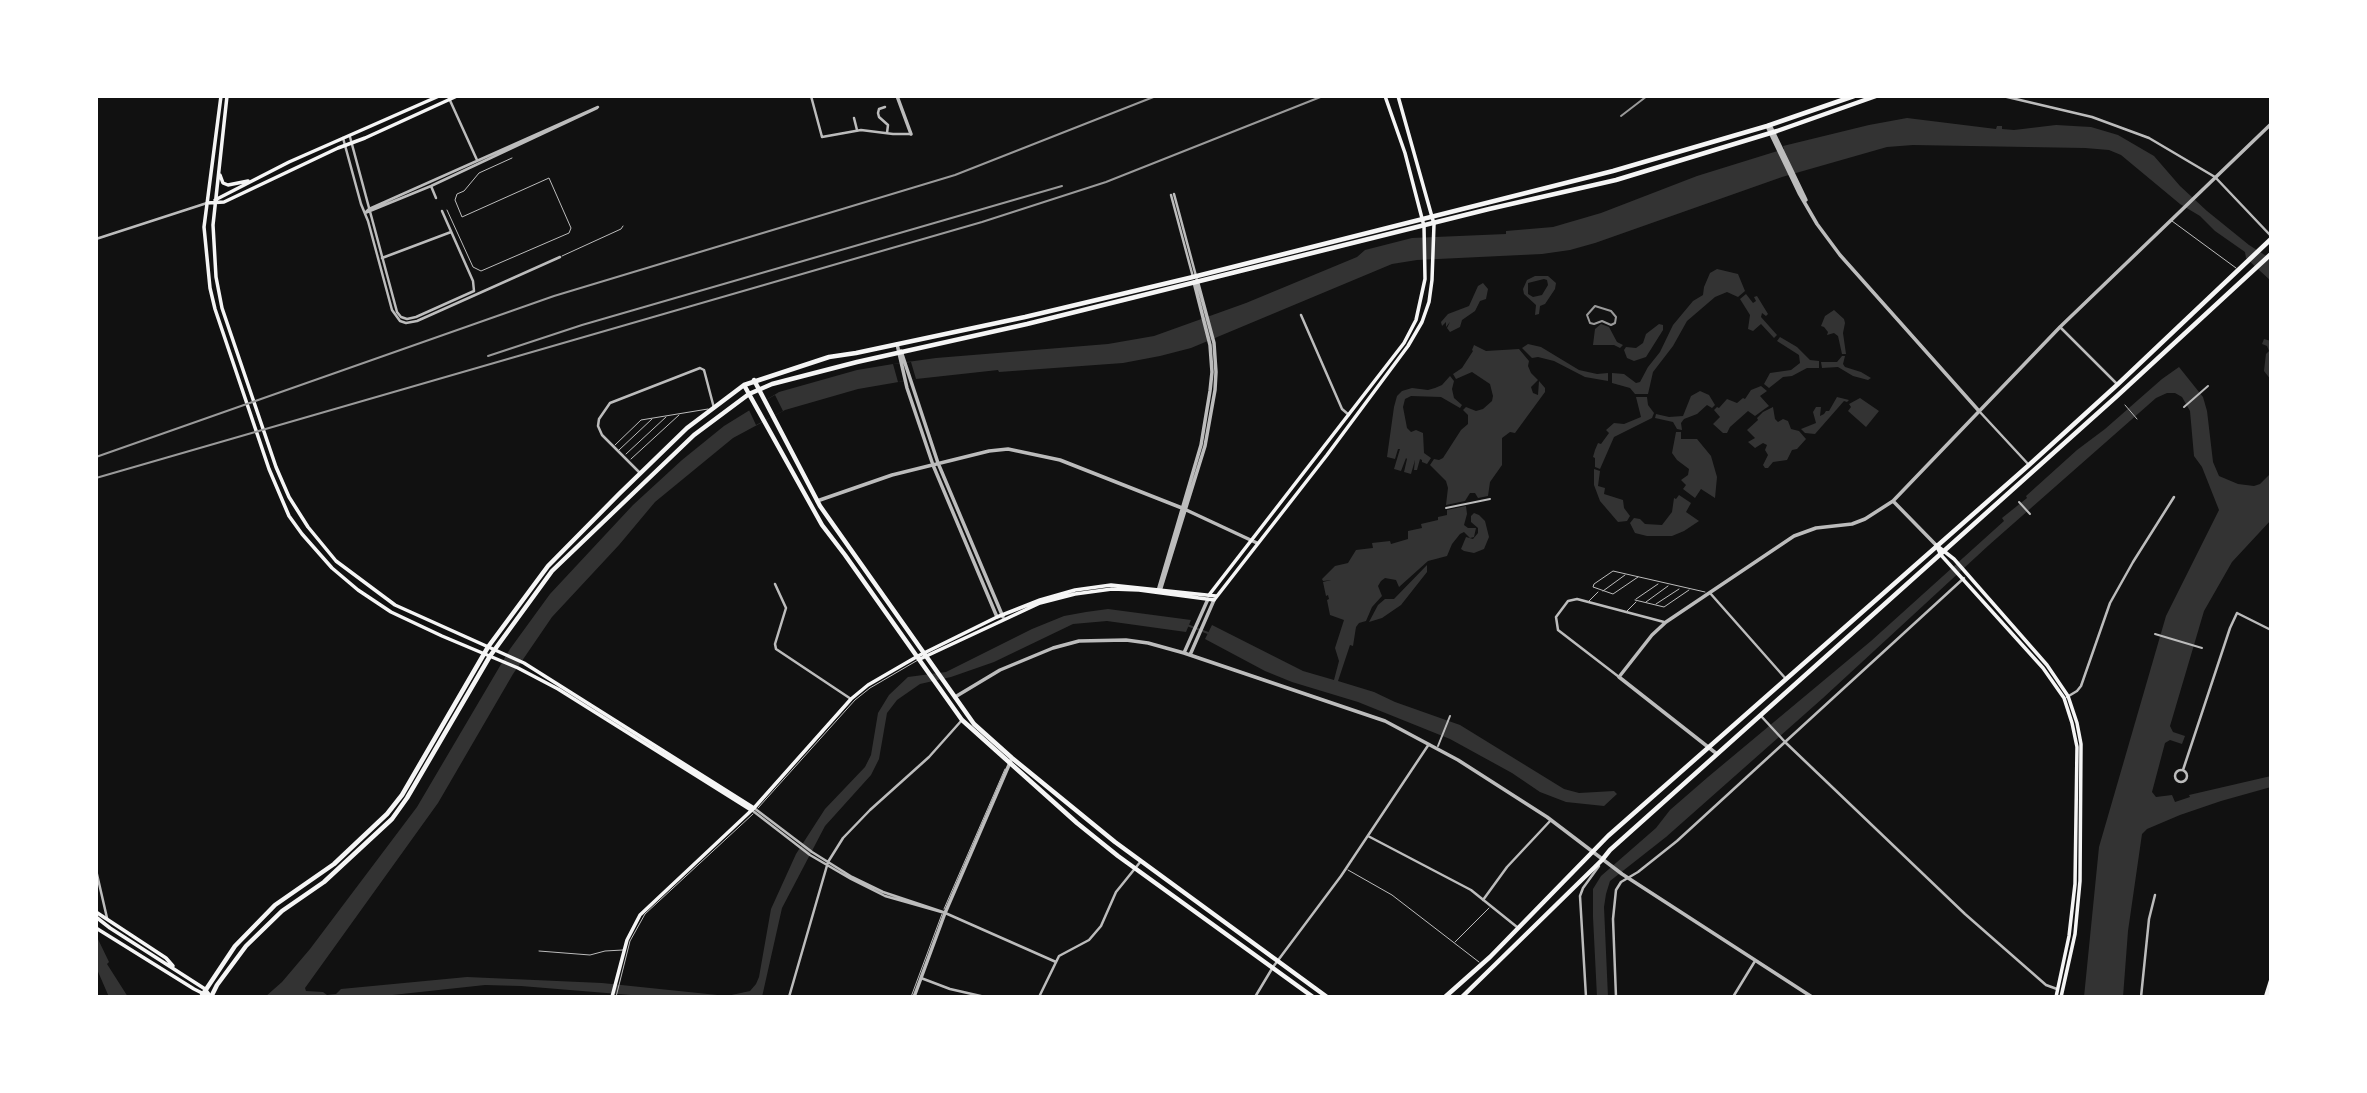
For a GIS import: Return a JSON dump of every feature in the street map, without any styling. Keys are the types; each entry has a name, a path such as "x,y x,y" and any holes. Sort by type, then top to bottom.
{"main road":[{"path":"221,96 204,227 206,257 215,309 269,469 289,516 332,568 358,590 408,621 520,668 558,689 754,810"},
{"path":"228,96 215,202 214,254 222,308 276,467 297,513 336,561 374,591 412,614 524,663 754,810"},
{"path":"215,202 262,176 439,96"},
{"path":"207,203 223,202 457,96"},
{"path":"1208,597 1404,343 1416,320 1422,300 1425,265 1423,218 1405,153 1385,96"},
{"path":"922,657 1041,600 1093,587 1111,585 1215,598 1327,455 1408,346 1422,322 1429,302 1434,224 1398,96"},
{"path":"203,993 235,946 275,905 334,864 387,814 402,795 487,654 495,650 552,571 694,435 750,394 784,381 1073,313 1423,218 1613,171 1769,126 1854,96"},
{"path":"96,928 211,997 246,946 282,911 324,881 392,819 407,798 487,654 488,646 518,604 558,556 687,428 754,380 829,356 1195,280 1616,180 1772,133 1876,96"},
{"path":"219,166 221,180 228,185 262,176"},
{"path":"1446,997 1519,928 1591,852 2029,465 2247,263 2271,237"},
{"path":"1462,997 1610,850 1943,553 2270,255"},
{"path":"754,380 817,501 922,657 928,673 962,720 1077,823 1135,869 1312,997"},
{"path":"744,385 822,525 922,657 944,681 974,724 1010,762 1140,861 1327,997"},
{"path":"1937,545 1949,563 1964,575"},
{"path":"1943,553 1954,559 1964,575 2066,697 2077,723 2081,744 2080,881 2075,934 2061,997"},
{"path":"614,996 625,950 640,915 754,810 851,699 868,685 997,617 1003,617"},
{"path":"2056,997 2069,936 2075,884 2077,747 2066,697"},
{"path":"96,914 110,928 177,971 203,993"},
{"path":"96,914 166,958 177,971"},
{"path":"2266,997 2271,982"}],"street":[{"path":"811,96 822,137 857,130 911,134 897,96"},
{"path":"2003,96 2092,117 2149,138 2215,177 2271,237"},
{"path":"449,98 478,163"},
{"path":"365,213 597,107 553,128"},
{"path":"885,107 879,109 878,113 888,125 887,133"},
{"path":"854,118 857,130"},
{"path":"1619,677 1645,643 1666,622 1794,536 1816,528 1852,524 1893,501 2060,327 2271,124"},
{"path":"1769,126 1817,224 1840,255 2029,465"},
{"path":"350,136 401,319"},
{"path":"343,138 392,310 406,323 417,321 560,257"},
{"path":"430,184 436,198"},
{"path":"1159,590 1205,446 1216,373 1212,344 1172,195"},
{"path":"96,239 207,203"},
{"path":"401,319 416,317 474,291 473,281 442,211"},
{"path":"382,258 451,232"},
{"path":"1301,315 1342,409 1349,415"},
{"path":"2060,327 2117,385"},
{"path":"897,344 933,465 997,617"},
{"path":"640,473 602,435 598,426 599,419 610,403 700,368 704,370 714,408"},
{"path":"2184,407 2208,386"},
{"path":"909,388 1003,617"},
{"path":"817,501 892,475 989,450 1008,449 1060,460 1184,509 1257,543"},
{"path":"2066,697 2081,686 2110,603 2174,497"},
{"path":"1446,508 1490,499"},
{"path":"1893,501 1937,545"},
{"path":"2019,502 2030,514"},
{"path":"1616,997 1613,919 1616,890 1621,881 1677,841 1786,743 1964,575"},
{"path":"775,583 786,608 775,647 851,699"},
{"path":"1710,593 1787,678"},
{"path":"1184,653 1208,597"},
{"path":"1190,655 1215,598"},
{"path":"1666,622 1572,599 1567,601 1556,617 1558,630 1717,754"},
{"path":"2183,770 2237,613 2271,629"},
{"path":"2155,634 2202,648"},
{"path":"955,696 1000,670 1053,648 1079,641 1126,640 1184,653 1385,721 1429,744 1552,820 1610,866 1812,997"},
{"path":"1438,746 1450,716"},
{"path":"1760,716 1965,914 2046,985 2057,989"},
{"path":"789,997 827,863 843,838 929,757 962,720"},
{"path":"1255,997 1273,967 1346,869 1429,744"},
{"path":"913,997 943,913 1010,762"},
{"path":"754,810 811,853 852,877 1056,962"},
{"path":"1483,900 1507,867 1552,820"},
{"path":"1368,836 1471,890 1519,928"},
{"path":"1586,997 1580,896 1602,860"},
{"path":"1039,997 1059,957 1090,940 1101,926 1116,892 1140,861"},
{"path":"96,870 108,921"},
{"path":"2141,997 2149,919 2155,895"},
{"path":"1733,997 1755,960"},
{"path":"921,978 950,989 985,997"}],"lane":[{"path":"447,210 473,267 481,271 569,233 571,228 549,178 462,217 455,197 479,173 512,158"},
{"path":"2171,219 2239,270"},
{"path":"560,257 623,226"},
{"path":"474,291 477,287"},
{"path":"1070,306 1073,313"},
{"path":"968,329 970,337"},
{"path":"2125,405 2137,419"},
{"path":"613,446 641,420 714,408"},
{"path":"628,461 680,413"},
{"path":"624,456 668,415"},
{"path":"618,451 653,418"},
{"path":"1638,577 1613,594 1593,587 1611,572 1627,574 1710,593"},
{"path":"1588,602 1627,574"},
{"path":"1638,601 1635,600 1660,582"},
{"path":"1645,603 1670,585"},
{"path":"1655,605 1681,587"},
{"path":"1638,601 1668,606 1690,590"},
{"path":"1626,611 1638,601"},
{"path":"618,981 630,941 645,914 754,810 855,700 922,657"},
{"path":"1346,869 1392,895 1481,964"},
{"path":"1453,944 1491,906"},
{"path":"913,997 943,913"},
{"path":"539,951 590,955 625,950"}],"shaded area":[{"path":"1907,118 1996,129 1997,126 2002,126 2002,129 2014,130 2056,125 2091,127 2118,135 2154,156 2207,211 2271,259 2271,281 2246,258 2245,252 2215,231 2200,216 2180,204 2121,155 2109,150 1913,145 1887,147 1782,177 1570,250 1392,264 1191,348 1160,356 1123,363 998,370 916,379 858,389 785,410 733,438 655,502 552,617 513,674 438,803 305,988 306,991 323,992 327,995 336,994 341,989 467,977 602,983 727,996 750,991 759,977 771,909 796,854 825,809 865,767 871,755 878,713 889,695 908,677 946,672 1032,629 1064,616 1086,612 1108,609 1191,620 1186,632 1107,621 1073,624 994,662 951,677 920,684 897,700 887,713 879,759 871,775 825,826 782,908 762,997 655,997 485,985 374,997 265,997 282,982 310,949 417,807 510,649 550,594 633,505 682,460 724,426 779,392 857,370 893,364 1108,344 1154,336 1246,303 1357,257 1365,250 1412,238 1506,234 1506,231 1553,227 1601,213 1697,176 1784,149 1783,146"},
{"path":"1717,269 1738,274 1745,291 1738,297 1727,292 1715,297 1687,321 1673,346 1653,372 1648,394 1635,394 1630,388 1612,383 1612,373 1624,374 1636,383 1640,382 1660,352 1673,325 1693,301 1703,295 1710,273"},
{"path":"1535,276 1548,276 1556,283 1545,304 1540,306 1539,314 1535,315 1536,305 1524,294 1527,280","holes":["1547,280 1548,285 1542,295 1533,297 1528,294 1528,283"]},
{"path":"1483,283 1488,289 1486,299 1480,301 1475,311 1462,320 1460,327 1450,332 1447,328 1450,322 1446,327 1446,322 1442,326 1441,322 1448,314 1469,306 1478,286"},
{"path":"1746,294 1753,303 1756,301 1754,297 1757,296 1768,314 1766,316 1762,313 1761,317 1777,335 1774,338 1761,324 1753,331 1748,329 1750,315 1740,299"},
{"path":"1834,310 1844,319 1846,354 1842,354 1838,336 1834,333 1827,335 1828,332 1821,326 1825,316"},
{"path":"1601,324 1609,327 1617,342 1623,345 1620,348 1614,345 1593,345 1595,329"},
{"path":"1659,324 1663,325 1663,330 1646,357 1634,361 1627,358 1624,350 1626,347 1636,348 1643,343 1646,334"},
{"path":"1780,337 1797,347 1810,360 1819,361 1819,368 1807,368 1792,376 1783,377 1769,388 1764,384 1770,373 1791,370 1800,363 1799,355 1777,341"},
{"path":"2264,339 2271,341 2271,380 2264,371 2266,354 2269,351 2267,346 2262,344"},
{"path":"1528,344 1541,347 1579,370 1597,374 1608,373 1608,381 1585,377 1554,361 1532,358 1522,348"},
{"path":"1474,345 1486,351 1519,349 1529,361 1531,373 1538,380 1531,387 1533,393 1538,395 1539,381 1545,392 1515,433 1510,432 1502,438 1502,465 1490,482 1488,496 1478,498 1475,493 1470,493 1465,501 1446,505 1446,481 1430,465 1434,459 1443,458 1468,424 1468,415 1463,410 1466,407 1476,411 1483,409 1492,401 1493,396 1490,384 1472,372 1456,379 1453,374 1462,368"},
{"path":"1845,356 1845,367 1871,378 1868,380 1853,376 1838,367 1822,368 1821,362 1837,362"},
{"path":"2179,367 2203,397 2213,462 2219,476 2238,484 2254,486 2271,473 2271,520 2232,562 2204,611 2170,726 2173,732 2185,736 2182,744 2170,740 2165,743 2152,792 2156,797 2172,795 2175,802 2190,797 2189,795 2271,776 2271,787 2180,815 2147,829 2142,834 2128,931 2123,997 2084,997 2099,847 2166,616 2219,510 2202,467 2194,456 2190,411 2182,397 2175,393 2156,398 1666,837 1610,881 1604,907 1608,997 1597,997 1593,889 1601,876 1656,828 1670,810 1871,641 2004,521 2002,518 2077,450"},
{"path":"1450,376 1454,381 1454,398 1462,405 1460,408 1441,397 1411,396 1405,399 1403,407 1407,428 1411,432 1416,430 1423,433 1424,453 1431,458 1427,464 1420,459 1417,470 1414,470 1415,460 1411,474 1404,472 1406,458 1401,471 1394,469 1400,449 1395,459 1387,457 1397,396 1412,388 1435,388"},
{"path":"1761,386 1767,391 1760,396 1769,406 1755,416 1748,411 1727,433 1723,433 1713,424 1720,417 1714,410 1727,399 1737,403 1745,399 1751,390"},
{"path":"1700,391 1709,395 1715,405 1712,408 1707,405 1697,414 1684,419 1681,423 1682,430 1677,429 1673,422 1655,418 1656,414 1683,416 1691,396"},
{"path":"1636,397 1647,397 1648,405 1654,413 1652,418 1614,437 1600,469 1595,467 1595,450 1598,443 1601,444 1609,433 1606,430 1614,423 1624,424 1641,417"},
{"path":"1837,397 1849,400 1844,401 1815,434 1805,433 1801,429 1816,423 1813,412 1816,407 1821,407 1820,416 1829,411"},
{"path":"1860,398 1879,411 1866,427 1848,411 1851,407 1849,404"},
{"path":"1773,407 1778,422 1783,419 1788,421 1791,429 1799,431 1806,439 1797,449 1792,450 1787,460 1773,462 1765,468 1763,465 1768,455 1765,450 1767,445 1763,443 1755,448 1748,442 1755,438 1747,430 1763,412"},
{"path":"1676,432 1681,432 1681,439 1697,439 1711,456 1717,477 1715,498 1701,489 1695,498 1683,489 1686,485 1681,480 1688,475 1689,469 1672,453"},
{"path":"1594,469 1600,471 1598,486 1605,488 1604,494 1623,500 1624,508 1630,516 1627,521 1618,522 1600,501 1594,485"},
{"path":"1679,495 1691,503 1686,512 1699,521 1672,536 1635,533 1630,523 1634,518 1645,524 1662,525 1672,512 1674,498"},
{"path":"1466,506 1464,525 1476,528 1474,537 1470,538 1464,532 1460,534 1447,556 1428,561 1399,587 1396,580 1385,578 1381,581 1378,586 1382,596 1372,607 1366,621 1356,627 1353,646 1350,645 1338,681 1460,725 1564,789 1579,793 1614,791 1617,794 1604,806 1566,802 1540,792 1512,773 1450,739 1358,702 1265,671 1205,639 1212,625 1303,671 1334,680 1339,661 1335,648 1344,620 1330,615 1329,599 1323,582 1331,580 1322,579 1335,566 1348,563 1356,550 1373,548 1372,543 1390,541 1391,544 1408,539 1408,531 1438,520 1438,517 1447,515 1447,510"},
{"path":"1474,513 1485,521 1489,537 1484,549 1474,553 1461,549 1466,537 1473,539 1478,533 1478,528 1471,522"},
{"path":"1427,565 1427,572 1401,605 1382,618 1369,622 1378,605 1385,599 1394,599"},
{"path":"96,935 109,962 107,964 128,997 109,997 96,967"}],"pier":[{"path":"911,362 916,379 898,382 893,364"},
{"path":"775,395 783,411 756,425 749,410"}],"waterway":[{"path":"1187,625 1208,633"}],"railway":[{"path":"96,457 554,296 955,175 1156,96"},
{"path":"96,478 982,222 1106,182 1323,96"},
{"path":"1621,116 1647,96"},
{"path":"488,356 582,325 1062,186"},
{"path":"1595,306 1611,311 1616,317 1615,323 1590,323 1587,315 1595,306"}]}
